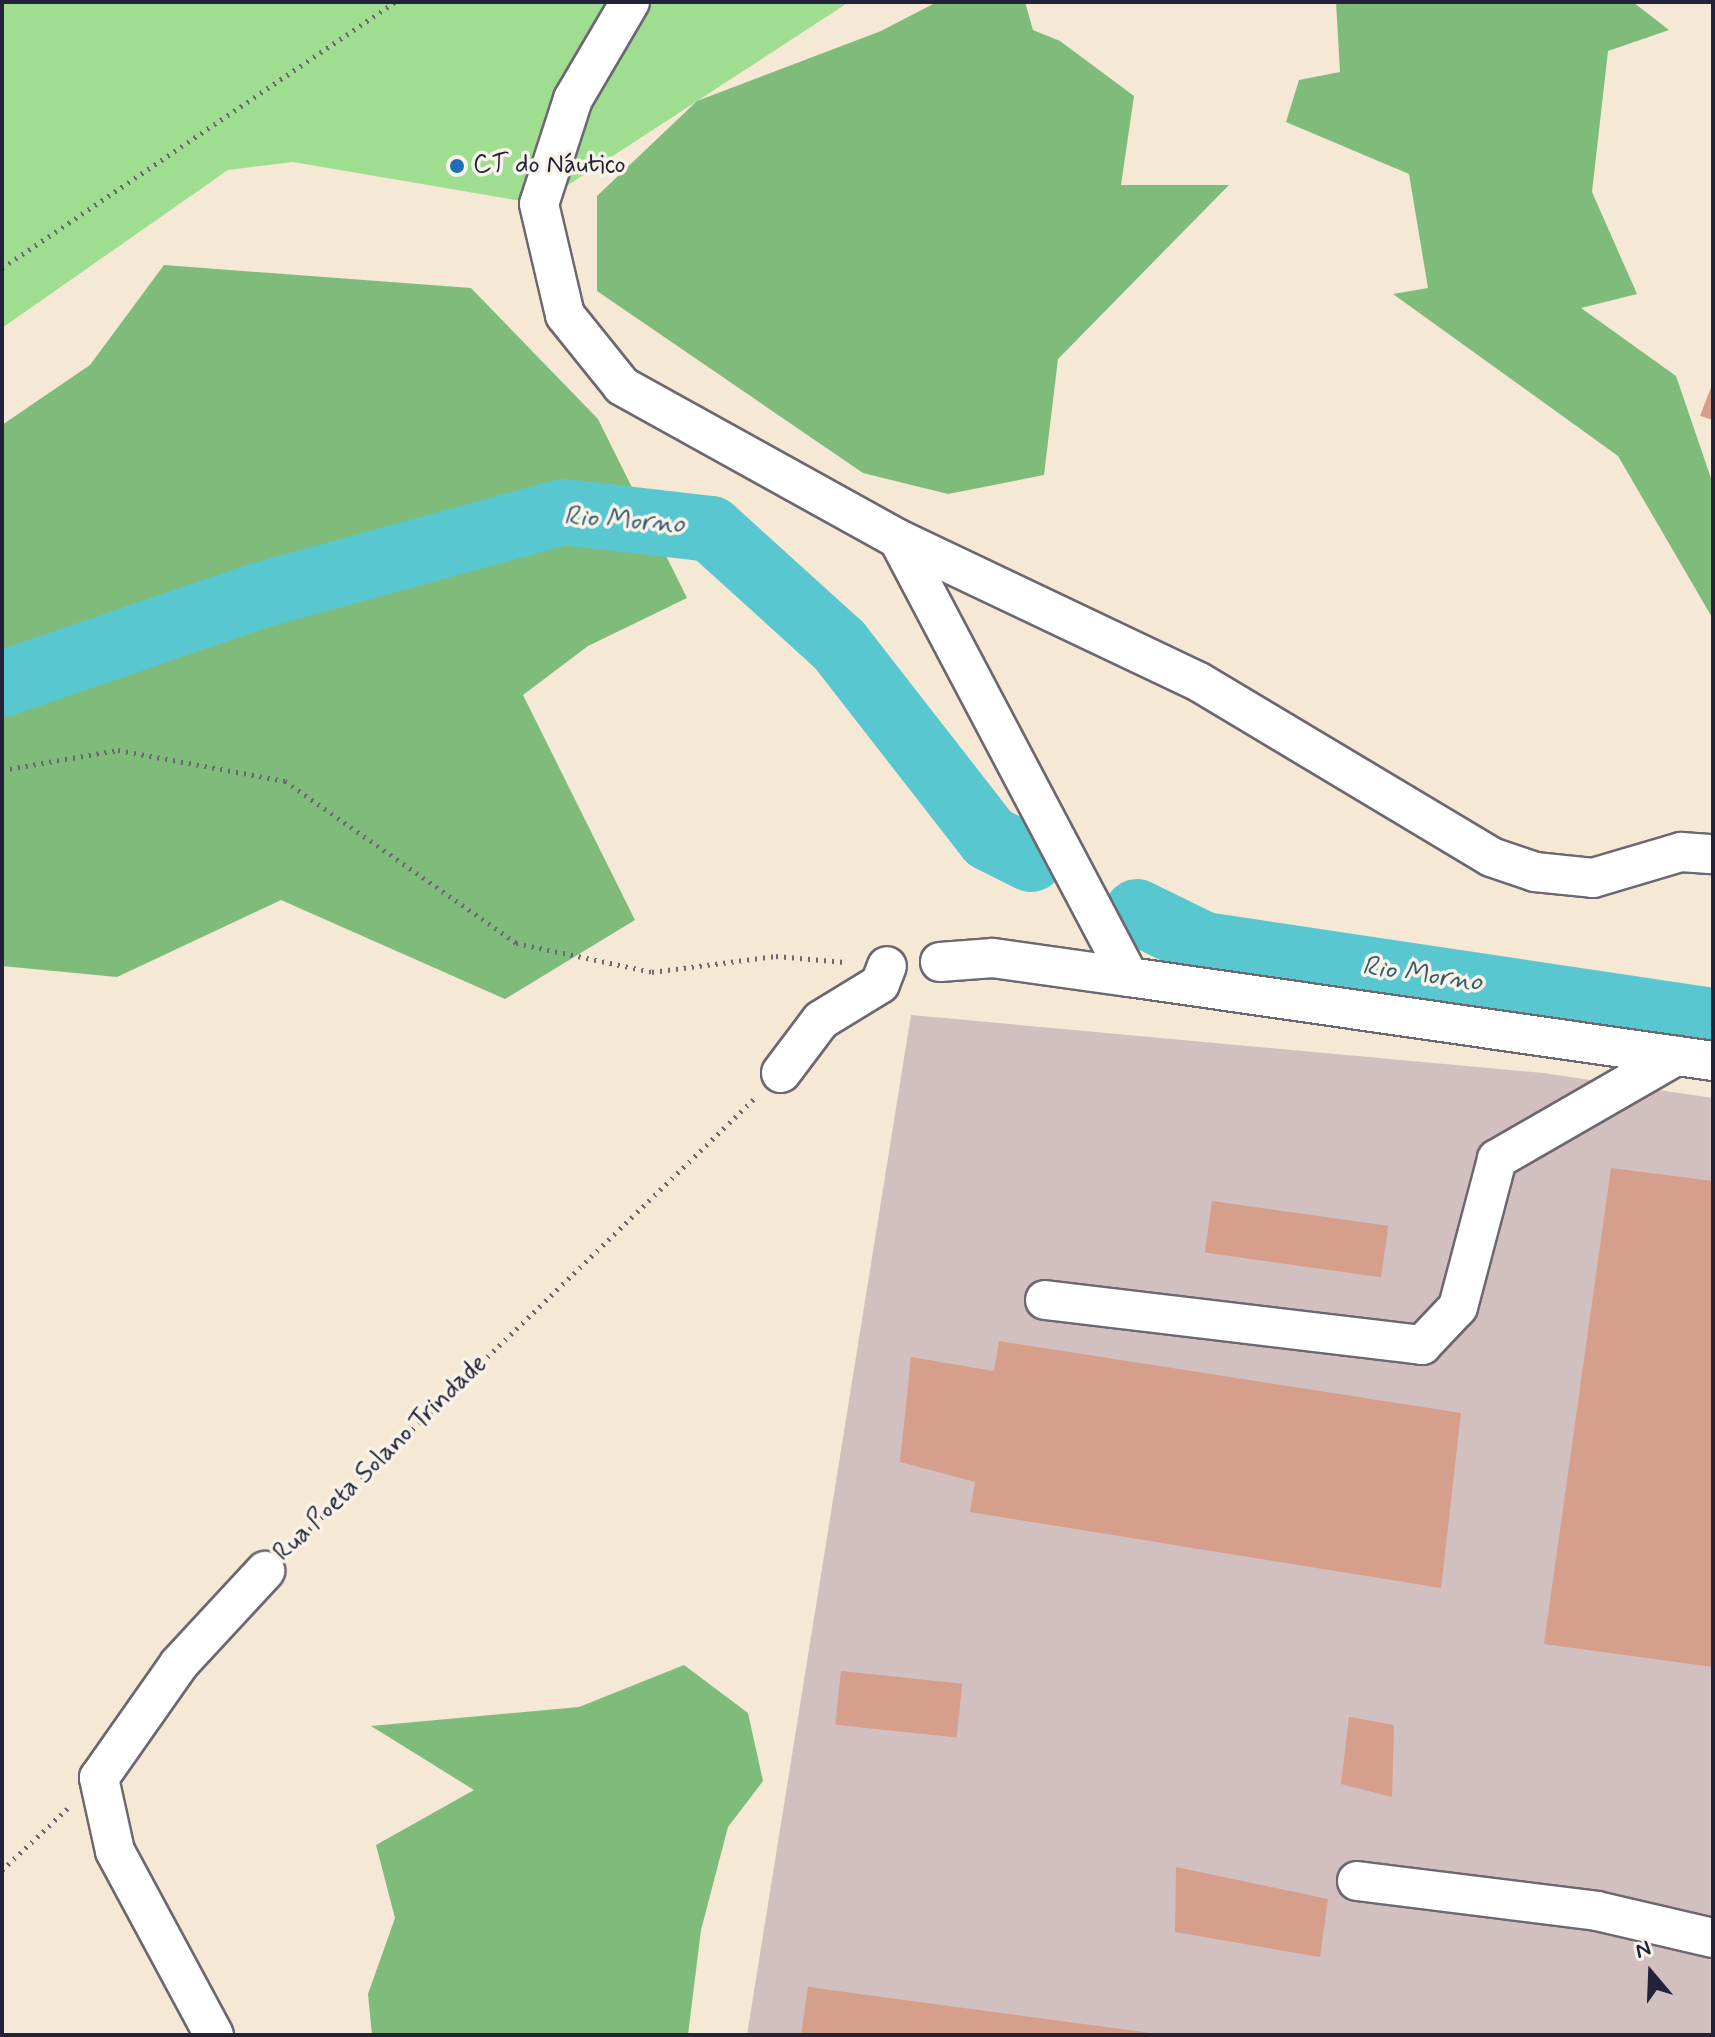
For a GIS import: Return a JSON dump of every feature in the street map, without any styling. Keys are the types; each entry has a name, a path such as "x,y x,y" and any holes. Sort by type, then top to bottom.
{"street":[{"path":"630,2 573,99 539,204 565,315 622,386 678,424 898,539 1199,682 1491,857 1535,872 1593,878 1681,852 1713,854"},
{"path":"898,539 1129,977"},
{"path":"940,962 993,958 1695,1058"},
{"path":"781,1073 821,1020 880,984 887,966"},
{"path":"1045,1300 1422,1345 1458,1307 1497,1159 1695,1058"},
{"name":"Rua Poeta Solano Trindade","path":"99,1778 179,1664 265,1571"},
{"path":"99,1778 115,1851 214,2035"},
{"path":"1357,1881 1597,1911 1713,1938"}],"path":[{"path":"2,268 395,2"},
{"path":"2,770 118,750 285,781 516,943 652,972 776,956 887,966"},
{"name":"Rua Poeta Solano Trindade","path":"265,1571 781,1073"},
{"path":"2,1870 99,1778"}],"shaded area":[{"path":"911,1015 1543,1073 1713,1098 1713,2035 747,2035"}],"green space":[{"name":"CT do Náutico","path":"2,2 849,2 539,204 293,162 228,170 2,328"},
{"path":"937,2 1025,2 1033,30 1060,41 1134,96 1121,185 1229,185 1058,359 1044,475 948,494 863,473 597,291 597,196 697,101 881,31"},
{"path":"1336,2 1633,2 1669,30 1608,51 1592,192 1637,294 1581,308 1676,376 1713,484 1713,619 1618,456 1393,294 1428,288 1409,174 1286,122 1299,80 1340,72"},
{"path":"164,265 471,288 598,419 687,598 588,646 523,695 635,920 505,999 281,900 117,977 2,966 2,425 90,365"},
{"path":"684,1665 748,1713 763,1781 728,1827 701,1930 688,2035 372,2035 368,1994 395,1918 376,1845 474,1790 371,1726 579,1707"}],"building":[{"path":"1713,382 1713,420 1700,416"},
{"path":"1611,1168 1713,1181 1713,1667 1544,1644"},
{"path":"1212,1201 1388,1226 1381,1277 1205,1252"},
{"path":"999,1341 1461,1413 1441,1588 970,1512 975,1482 900,1462 911,1357 994,1371"},
{"path":"841,1671 962,1684 957,1737 835,1725"},
{"path":"1349,1717 1394,1725 1392,1797 1341,1784"},
{"path":"1176,1867 1328,1899 1320,1957 1175,1932"},
{"path":"808,1987 1151,2033 1151,2035 801,2035"}],"waterway":[{"name":"Rio Morno","path":"2,684 258,596 564,512 711,529 839,645 989,838 1031,859"},
{"name":"Rio Morno","path":"1137,912 1204,945 1713,1021"}],"place":[{"name":"CT do Náutico","path":"457,166"}]}
